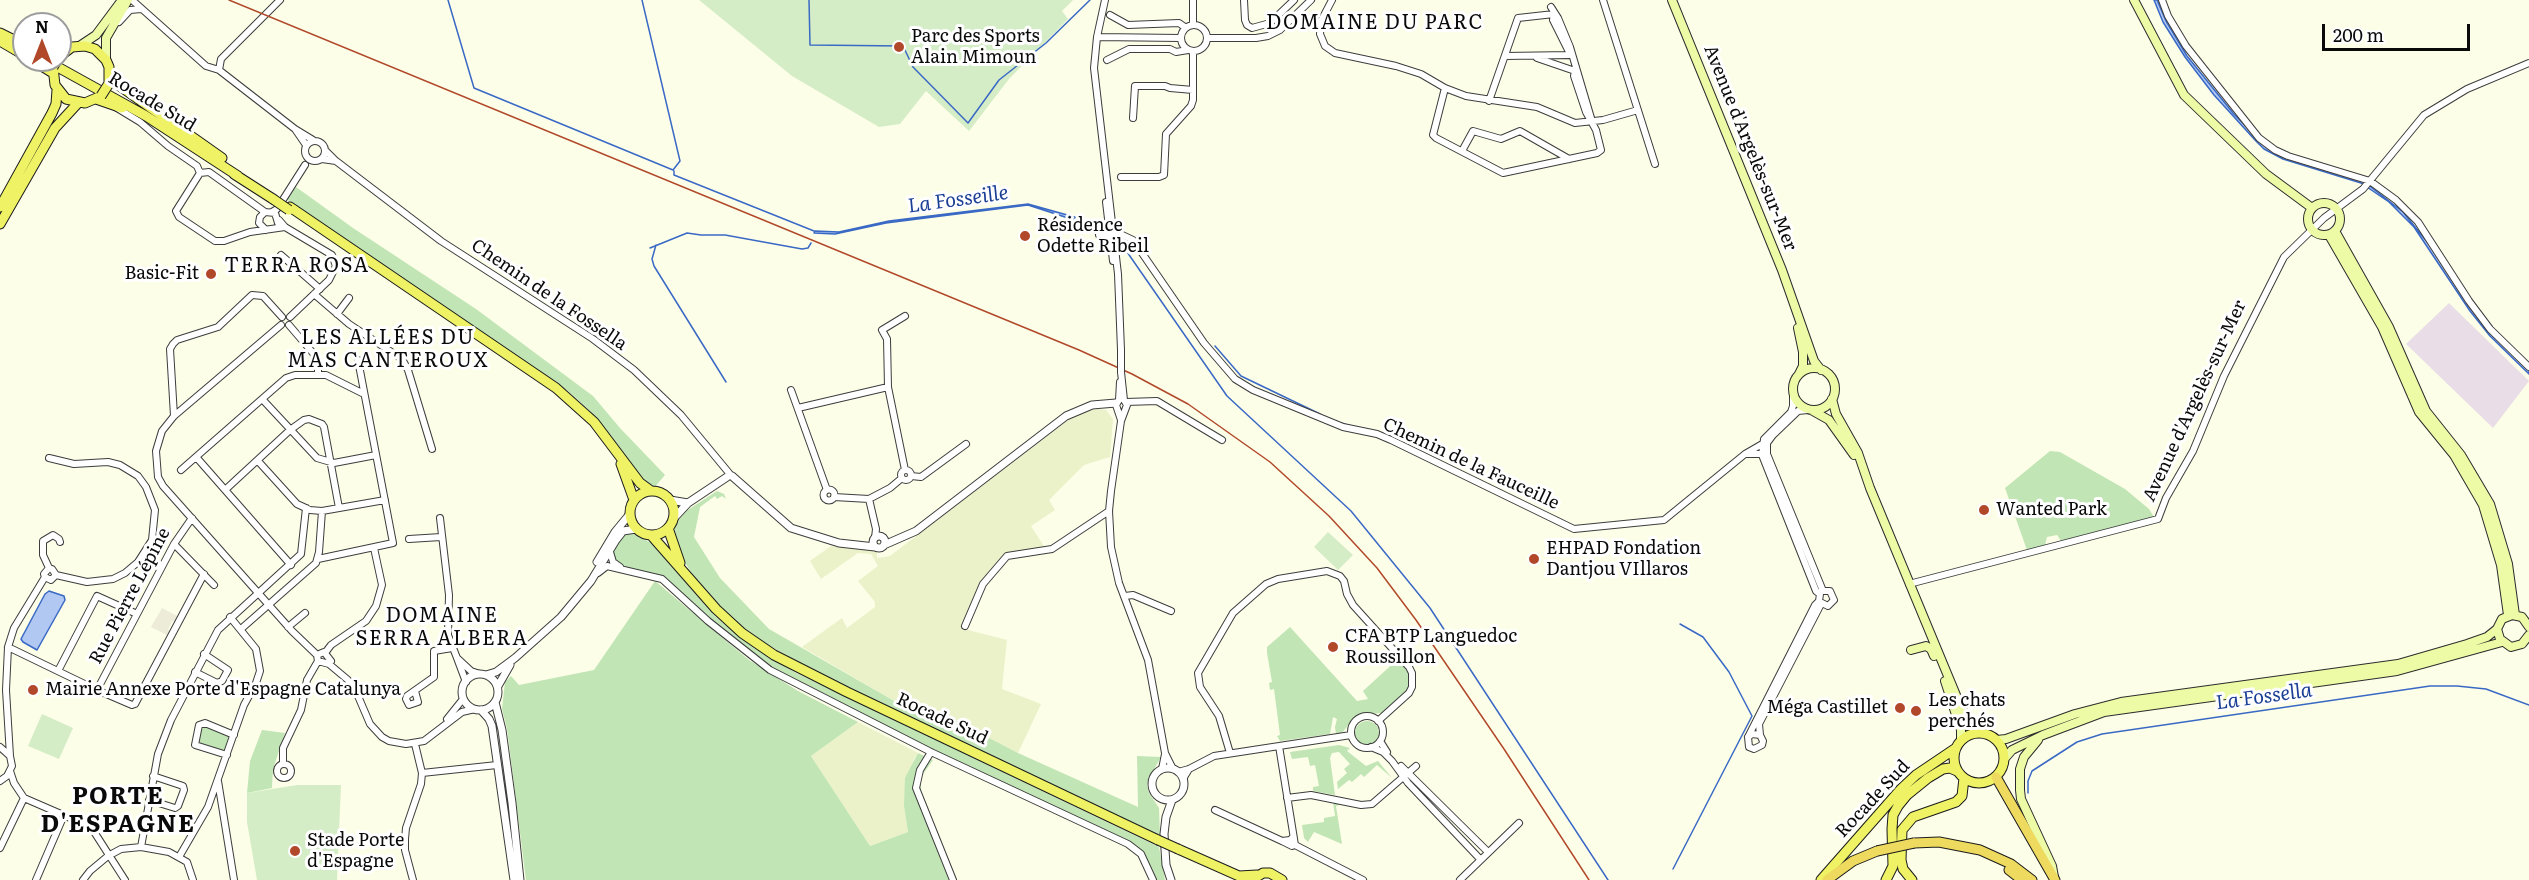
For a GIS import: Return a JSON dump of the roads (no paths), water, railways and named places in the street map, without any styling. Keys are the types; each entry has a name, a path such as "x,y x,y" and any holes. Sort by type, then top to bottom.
{"highway":[{"path":"1996,777 2055,879"},
{"path":"1827,880 1853,861 1913,845 1939,842 1980,850 2011,864 2032,880"},
{"path":"1913,845 1938,847 1981,856 1997,863 2022,880"},
{"path":"1834,880 1878,853"}],"main road":[{"path":"72,49 96,35 122,0"},
{"path":"98,97 109,82 105,47 109,32 130,0"},
{"name":"Avenue d'Argelès-sur-Mer","path":"1672,0 1782,270 1814,361 1821,370"},
{"path":"2134,0 2184,95 2266,174 2312,208"},
{"path":"81,45 95,49 106,60"},
{"path":"0,207 56,104 55,72"},
{"name":"Rocade Sud","path":"67,72 146,116 239,175"},
{"name":"Rocade Sud","path":"68,72 148,113 239,175"},
{"path":"109,82 239,175 271,211 290,209 556,388 589,418 640,483 651,491"},
{"path":"57,90 66,99 78,102 98,97 113,104 138,116 239,175"},
{"path":"0,224 55,128 78,102"},
{"path":"0,194 37,141"},
{"path":"2322,203 2335,208 2340,221 2332,233 2318,235 2311,229 2308,218 2312,208 2322,203"},
{"path":"2332,233 2389,327 2426,411 2461,455 2490,504 2508,564 2512,615"},
{"name":"Avenue d'Argelès-sur-Mer","path":"1796,310 1803,352 1803,366 1799,374"},
{"path":"1861,465 1829,420 1798,403 1793,395 1793,384 1799,374 1809,369 1821,370 1829,375 1833,382 1832,399 1836,414 1858,453 1909,584 1969,724 1978,732"},
{"path":"1811,410 1826,406 1832,399"},
{"path":"614,448 630,484 634,500"},
{"path":"651,491 662,493 670,500 674,508 674,518 668,528 651,535 636,529 629,515 634,500 642,493 651,491"},
{"path":"668,528 685,573"},
{"name":"Rocade Sud","path":"651,535 729,621 788,663 1178,849 1232,880"},
{"path":"1997,740 2006,739 2075,714 2121,702 2398,664 2487,637 2497,629 2502,619 2512,615 2525,619 2529,627"},
{"path":"2497,629 2502,642 2511,647 2525,646 2529,636"},
{"path":"1961,774 1976,783 1986,782 1996,777 2003,767 2005,758 2012,750 2043,735 2104,712 2397,671 2502,642"},
{"path":"1912,880 1903,869 1901,860 1902,830 1913,817 1956,802 1962,796 1961,774 1954,759 1961,730 1934,644"},
{"path":"1911,650 1923,646 1931,650 1950,698"},
{"path":"1958,744 1969,734 1985,733 1997,740 2005,758"},
{"path":"2043,735 2024,758 2020,770 2020,790 2021,799 2052,866 2055,879"},
{"name":"Rocade Sud","path":"1821,880 1901,789 1958,744"},
{"name":"Rocade Sud","path":"1886,880 1893,866 1893,815 1898,806 1907,795 1943,769 1950,768 1961,774"},
{"path":"1920,880 1914,876 1906,863 1905,846 1910,828 1924,818 1956,807 1964,801 1976,783"},
{"name":"Rocade Sud","path":"1206,863 1245,877 1254,878 1270,873 1282,880"}],"street":[{"path":"130,0 145,9 206,66 219,70 296,129 313,141 322,143 326,151 322,159"},
{"path":"219,70 221,59 280,0"},
{"path":"1106,0 1094,68 1119,297 1121,350 1121,420 1109,511 1109,532 1114,565 1150,668 1165,753 1183,779"},
{"path":"1193,0 1193,25"},
{"path":"1244,0 1245,20 1251,28 1270,23 1294,0"},
{"path":"1207,38 1268,36 1280,30 1311,0"},
{"path":"1332,0 1321,21 1320,34 1325,46 1335,53 1385,63 1421,74 1445,88 1489,101 1537,107 1575,123 1638,110"},
{"path":"1603,0 1655,164"},
{"path":"2162,0 2168,16 2186,46 2259,138 2274,150 2288,156 2370,181 2396,200 2418,222 2490,329 2529,367"},
{"path":"109,32 130,10 137,7 145,9"},
{"path":"1445,88 1433,135 1503,173 1597,153 1601,150 1596,129 1591,121 1590,110 1578,74 1575,72 1570,47 1558,18 1552,10 1518,18 1489,101"},
{"path":"1110,15 1128,25 1179,23 1186,28"},
{"path":"1107,60 1129,49 1170,49 1176,52 1191,50 1204,46 1207,38 1203,29 1193,25 1186,28 1181,38 1183,45 1191,50"},
{"path":"1099,37 1181,38"},
{"path":"1120,177 1164,175 1164,138 1169,129 1191,106 1193,90 1191,50"},
{"path":"1505,56 1570,55"},
{"path":"1534,57 1575,72"},
{"name":"Avenue d'Argelès-sur-Mer","path":"1909,584 2158,519 2166,498 2193,451 2251,318 2284,257 2335,208 2363,189 2401,142 2432,109 2468,88 2529,63"},
{"path":"1133,118 1135,86 1165,86 1193,90"},
{"path":"113,104 197,166 200,173"},
{"path":"296,129 306,145 305,165"},
{"path":"1462,151 1473,131 1501,138 1520,131 1569,159"},
{"path":"306,145 313,141"},
{"name":"Chemin de la Fossella","path":"326,151 441,241 593,339 634,370 681,415 729,475 791,528 839,543 861,546 902,537 916,531 1066,416 1092,405 1120,405"},
{"path":"306,156 312,160"},
{"path":"250,232 271,211 305,165 312,160 336,160"},
{"path":"285,227 250,232 224,241 215,241 179,217 177,207 200,173 209,172 242,194 255,206 271,211 285,227 333,255 336,266 333,274 320,289 290,317 281,321 174,416 158,440 157,470 163,486 288,627 340,672 355,690 366,718 375,731 389,741 415,744 432,736 462,712 486,709 495,702"},
{"path":"271,211 275,229"},
{"path":"266,230 271,211"},
{"path":"1099,235 1112,234"},
{"name":"Chemin de la Fauceille","path":"1112,234 1133,240 1204,343 1235,379 1253,390 1342,427 1377,434 1391,440 1574,530 1664,520 1745,454 1765,443 1798,411 1811,410"},
{"path":"281,255 320,289"},
{"path":"314,294 337,314 406,364 432,449"},
{"path":"174,416 170,349 172,344 177,340 218,327 252,295 263,296 281,321 289,325 313,353 318,365 318,375"},
{"path":"337,314 349,298"},
{"path":"791,390 827,490 824,495 826,500 831,501 834,497 869,499 890,488 902,478 905,470 888,387 887,339 882,330 905,316"},
{"path":"289,325 290,317"},
{"path":"241,629 318,559 393,543 358,360"},
{"path":"181,470 286,378 295,375 326,375 364,393"},
{"path":"798,408 888,387"},
{"path":"1793,395 1791,412 1771,430 1765,443 1764,454 1821,598 1759,724 1762,745 1754,749 1747,744 1748,736 1815,605 1821,598"},
{"path":"263,400 317,458 331,463 376,455"},
{"path":"1120,405 1157,401 1222,440"},
{"path":"225,490 290,430 309,419 322,424 339,508"},
{"path":"902,478 906,480 911,476 921,477 966,444"},
{"path":"1745,454 1764,454"},
{"path":"49,458 74,464 108,462 120,465 138,476 146,487 155,510 152,540 138,562 113,579 87,582 56,575 49,568 43,555 43,541 52,535 60,542"},
{"path":"197,458 291,565"},
{"path":"258,461 297,504 306,508 322,511 385,500"},
{"path":"905,470 910,471 911,476"},
{"path":"674,518 688,503 729,475"},
{"path":"869,499 879,541"},
{"path":"670,500 688,503"},
{"path":"141,847 161,741 218,630 302,554 306,508"},
{"path":"318,559 322,511"},
{"path":"964,626 983,584 1007,556 1052,549 1109,511"},
{"path":"573,601 615,532 629,515"},
{"name":"Rue Pierre Lépine","path":"97,690 174,544 192,518"},
{"path":"440,518 449,595 447,625 452,648 466,682"},
{"path":"514,880 492,726 489,719 464,699 462,693 470,678 496,672 515,658 547,628 606,562 623,531 636,529"},
{"path":"606,562 604,553 615,532"},
{"path":"409,539 441,537"},
{"path":"174,544 214,585"},
{"path":"283,763 283,748 301,710 307,680 331,645 366,621 376,606 382,585 374,548"},
{"path":"610,552 613,562 623,568"},
{"path":"606,562 662,579 708,621 770,670 931,752 1128,844 1142,854 1153,880"},
{"path":"49,568 45,570 45,578 14,628 6,658 10,771 14,783 24,798 91,827 111,854 125,880"},
{"path":"1230,753 1219,716 1200,687 1198,673 1233,613 1266,584 1278,579 1327,571 1340,576 1344,580 1347,594 1353,605 1409,668 1412,673 1412,687 1409,693 1378,722"},
{"path":"9,647 97,690 132,705 135,704 204,574"},
{"path":"45,578 51,580 56,575"},
{"path":"1125,596 1133,595 1171,611"},
{"path":"58,671 97,596 137,614"},
{"path":"288,627 305,613"},
{"path":"179,857 208,807 260,671 256,649 230,617"},
{"path":"415,691 434,677 432,651 452,648"},
{"path":"195,672 217,683 222,681 228,670 204,654"},
{"path":"322,658 345,671 356,685 374,724 390,737 411,741 430,734 464,699"},
{"path":"457,658 471,671 483,674 498,686"},
{"path":"515,658 500,678 495,702 511,792 520,880"},
{"path":"1480,860 1408,783 1407,775 1384,749 1380,741 1382,729 1378,722 1367,716 1360,718 1353,725 1351,735 1358,746 1371,747 1383,752 1407,775 1488,852"},
{"path":"227,755 195,745 199,725 205,723 234,735"},
{"path":"8,734 0,747 10,756"},
{"path":"1162,769 1189,769 1208,758 1230,753 1351,735"},
{"path":"1748,736 1760,735"},
{"path":"1371,747 1380,741"},
{"path":"413,880 405,850 405,839 406,828 421,784 422,773 415,744"},
{"path":"1279,746 1295,845"},
{"path":"931,752 920,770 916,788 953,880"},
{"path":"1165,753 1162,769 1153,776 1151,786 1160,799 1166,817"},
{"path":"422,773 497,765"},
{"path":"1287,798 1313,795 1372,804 1416,766"},
{"path":"1171,880 1165,855 1166,817 1172,800 1182,792 1183,779 1189,769"},
{"path":"10,771 2,780 14,783"},
{"path":"149,800 175,808 184,790 183,786 153,776"},
{"path":"218,780 234,880"},
{"path":"0,848 24,798"},
{"path":"1160,799 1172,800"},
{"path":"208,807 218,806 223,809"},
{"path":"1215,810 1292,846 1295,845 1363,880"},
{"path":"36,880 64,816"},
{"path":"1460,880 1519,823"},
{"path":"1282,841 1293,837"},
{"path":"83,880 97,863 111,854 121,849 141,847 159,849 179,857 190,866 193,880"}],"water":[{"path":"2154,0 2157,0 2166,21 2187,56 2233,113 2266,147 2274,152 2362,180 2403,212 2432,248 2472,310 2492,335 2529,370 2529,374 2490,336 2470,311 2414,227 2389,202 2361,183 2283,159 2264,149 2214,95 2185,57 2163,22"},
{"path":"1028,204 1103,225 1068,218 1028,205 886,223 835,234 814,233 815,231 839,232 889,221"},
{"path":"49,591 64,596 65,600 37,650 21,639 45,594"}],"waterway":[{"path":"448,0 474,88 673,170"},
{"path":"642,0 680,161 673,170"},
{"path":"809,0 810,45 903,46 913,67 968,123 999,80 1046,43 1090,0"},
{"path":"674,171 674,175 814,231"},
{"name":"La Fosseille","path":"650,248 687,233 725,235 802,249 808,248 811,243"},
{"path":"656,245 652,259 654,266 726,382"},
{"path":"1125,249 1227,396 1351,511 1430,608 1608,880"},
{"path":"1215,346 1241,376 1320,414"},
{"path":"1341,423 1351,426"},
{"path":"1673,869 1752,716 1729,672 1703,637 1680,624"},
{"name":"La Fossella","path":"2028,793 2028,781 2032,771 2077,742 2102,734 2430,686 2486,689 2529,705"}],"railway":[{"path":"229,0 1079,350 1132,374 1188,404 1270,462 1329,516 1377,568 1416,620 1504,749 1589,880"}],"place":[{"name":"Parc des Sports Alain Mimoun","path":"899,47"},
{"name":"Résidence Odette Ribeil","path":"1025,236"},
{"name":"Basic-Fit","path":"211,274"},
{"name":"Wanted Park","path":"1984,510"},
{"name":"EHPAD Fondation Dantjou VIllaros","path":"1534,559"},
{"name":"CFA BTP Languedoc Roussillon","path":"1333,647"},
{"name":"Mairie Annexe Porte d'Espagne Catalunya","path":"33,690"},
{"name":"Méga Castillet","path":"1900,708"},
{"name":"Les chats perchés","path":"1916,711"},
{"name":"Stade Porte d'Espagne","path":"295,851"}],"district":[{"name":"DOMAINE DU PARC","path":"1375,23"},
{"name":"TERRA ROSA","path":"297,266"},
{"name":"LES ALLÉES DU MAS CANTEROUX","path":"388,350"},
{"name":"DOMAINE SERRA ALBERA","path":"442,628"},
{"name":"PORTE D'ESPAGNE","path":"118,811"}]}
